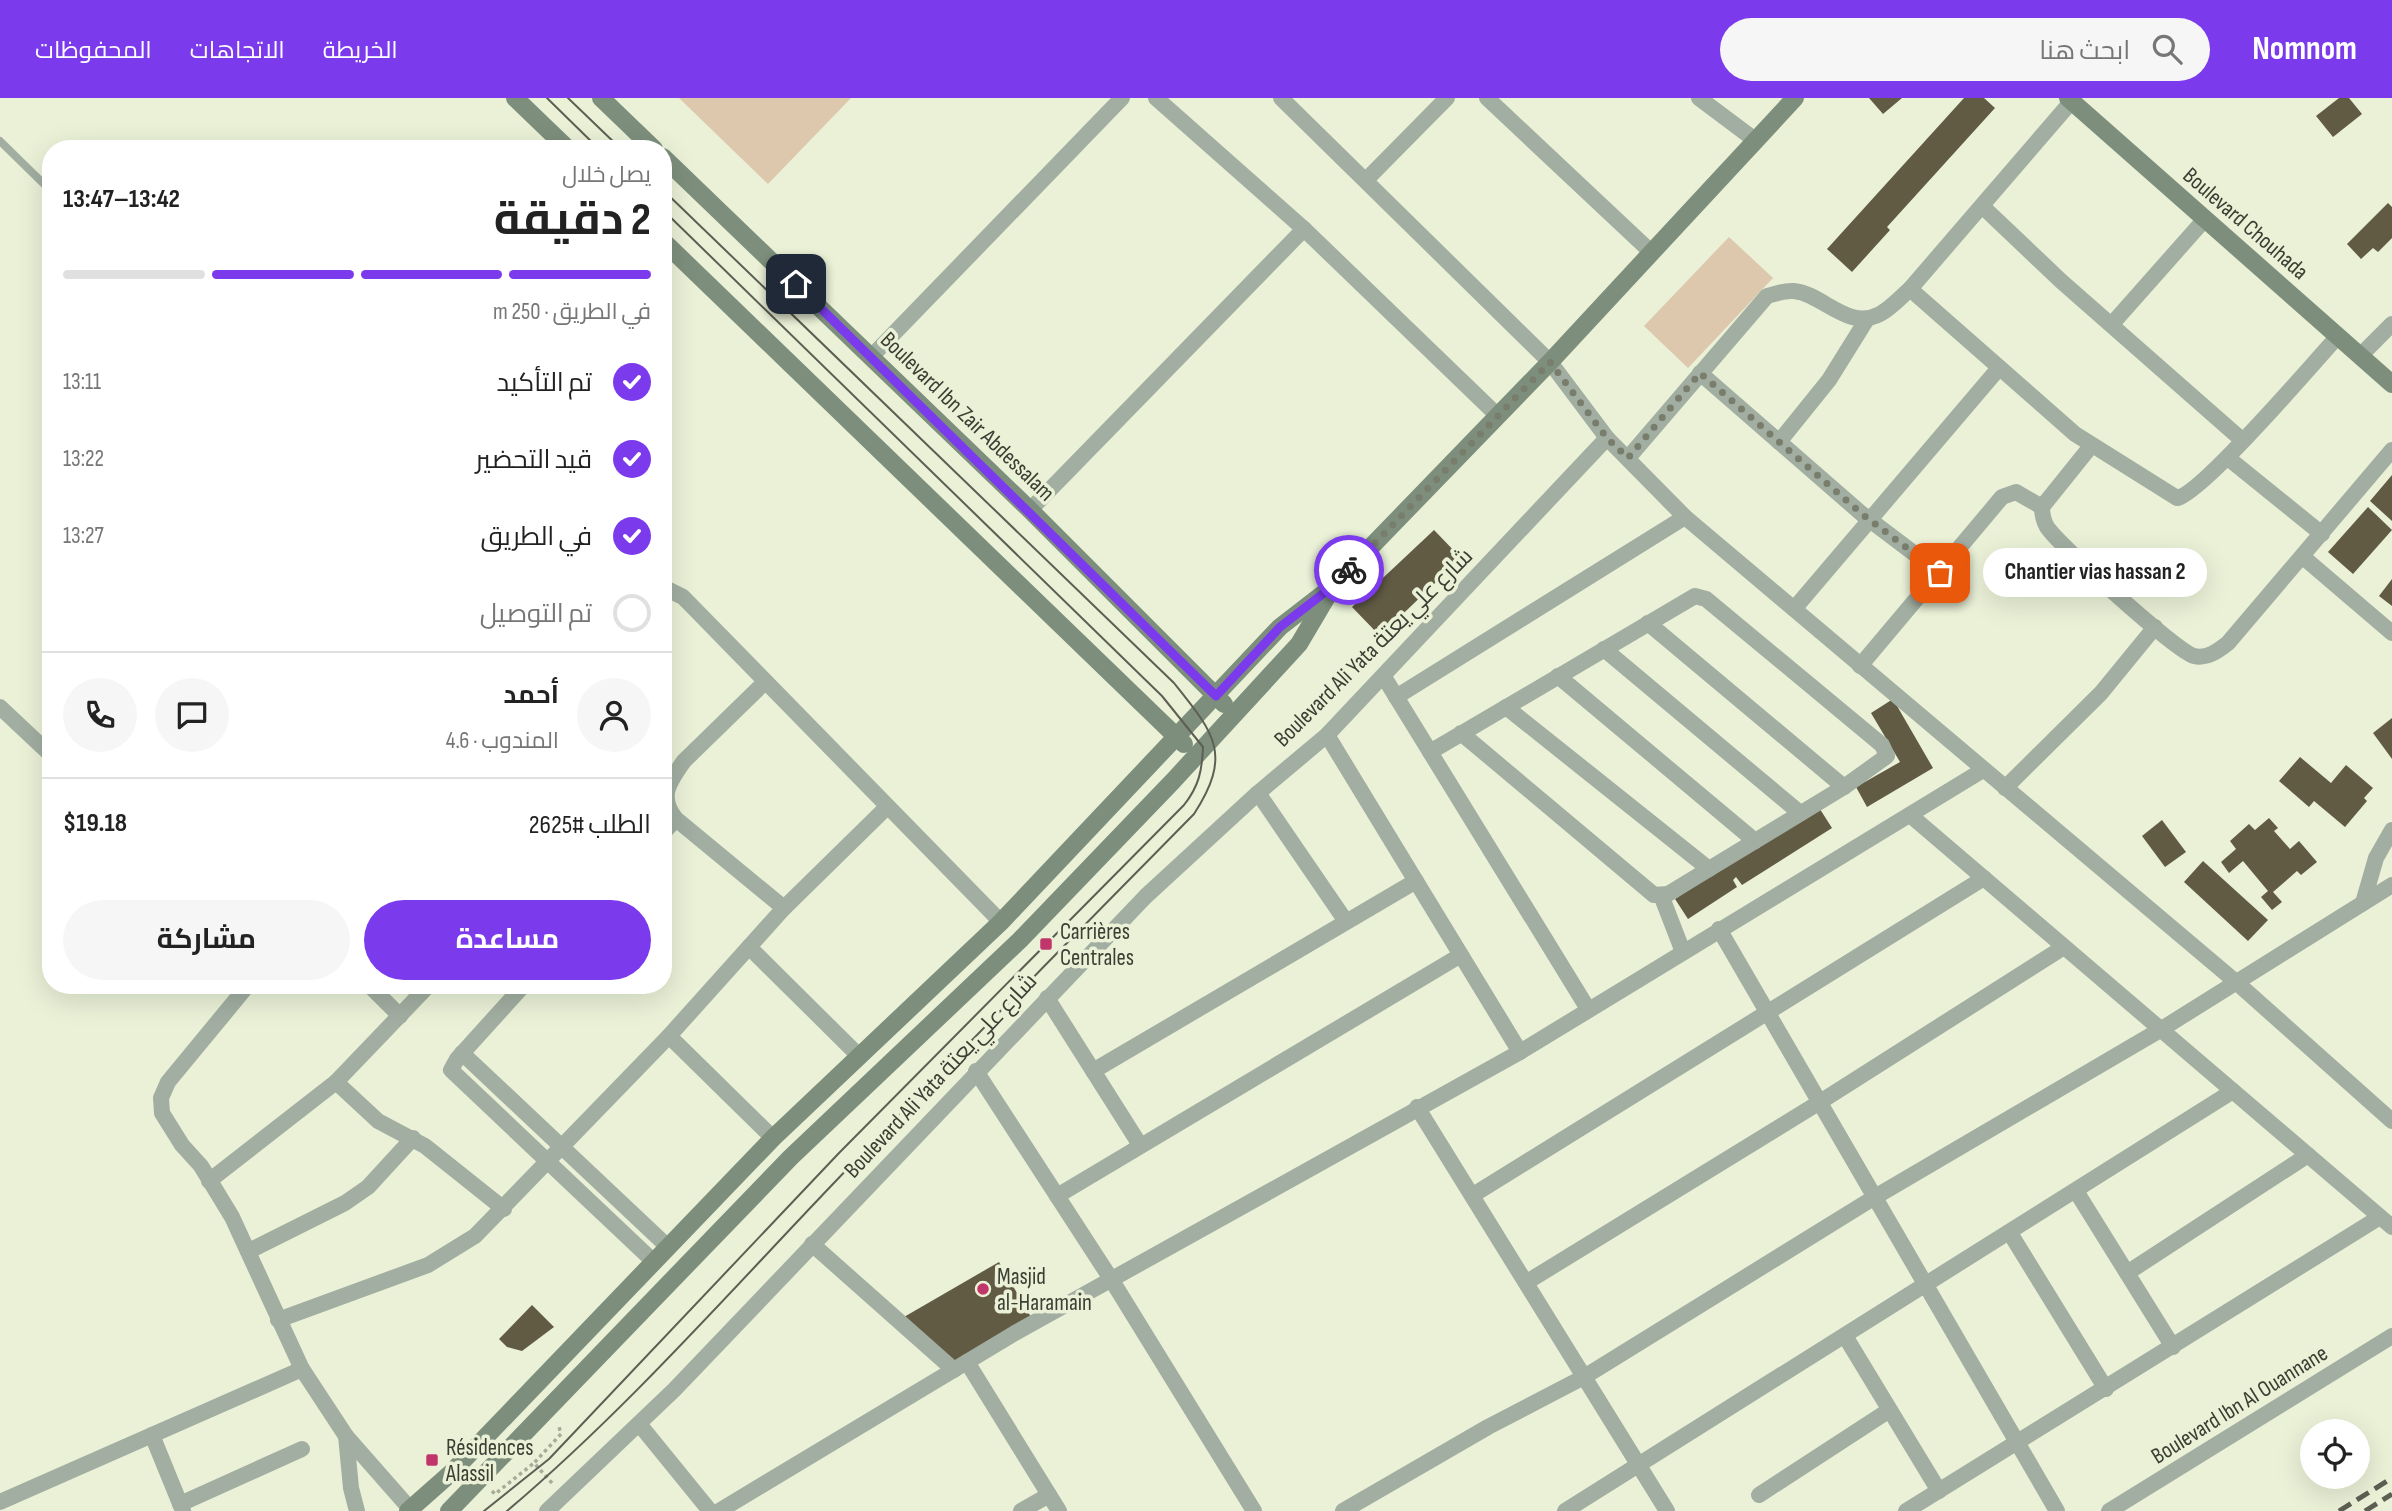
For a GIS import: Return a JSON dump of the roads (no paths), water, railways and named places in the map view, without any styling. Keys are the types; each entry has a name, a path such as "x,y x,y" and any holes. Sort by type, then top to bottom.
{"main road":[{"path":"515,98 559,140"},
{"path":"601,98 645,140"},
{"name":"Boulevard Ali Yata شارع علي يعتة","path":"410,1510 451,1473 773,1139 1002,922 1280,627 1333,586 1550,362 1650,251 1795,98"},
{"name":"Boulevard Chouhada","path":"2070,100 2392,384"},
{"name":"Boulevard Ibn Zair Abdessalam","path":"672,167 872,356 1234,713"},
{"path":"672,250 1195,755"},
{"name":"Boulevard Ali Yata شارع علي يعتة","path":"449,1511 781,1166 1020,940 1299,644 1333,586"}],"street":[{"path":"872,356 1122,98"},
{"path":"1156,98 1304,229 1498,416"},
{"path":"1281,98 1550,362 1607,438 1685,517 2236,982 2392,1121"},
{"path":"1366,180 1447,98"},
{"path":"1487,98 1650,251"},
{"path":"1699,98 1755,140"},
{"path":"1779,442 1829,380 1867,319 1882,313 1910,289 2070,100"},
{"path":"1982,206 2242,440"},
{"path":"2112,324 2205,219"},
{"path":"1030,510 1304,229"},
{"path":"1910,289 2091,446 2177,498 2190,493 2228,458 2338,336"},
{"path":"1628,458 1767,296 1796,291 1834,310 1867,319"},
{"path":"2360,356 2392,324"},
{"path":"1794,609 1999,368"},
{"path":"1700,373 1870,520 1940,573"},
{"name":"Boulevard Ali Yata شارع علي يعتة","path":"547,1511 640,1425 1146,896 1258,793 1327,735 1607,438"},
{"path":"2091,446 2042,507 2042,517 2055,537 2155,627 2189,654 2208,655 2219,650 2303,557 2392,450"},
{"path":"2228,458 2322,534"},
{"path":"1860,666 1991,509 2007,494 2023,495 2042,507"},
{"path":"1396,697 1685,517"},
{"path":"2303,557 2392,633"},
{"path":"672,590 683,597 764,683 1002,922"},
{"path":"1430,752 1461,733 1506,706 1648,623 1689,597 1706,599 1882,745 1887,756 1844,787 1661,895 1648,892 1461,733"},
{"path":"1648,623 1844,787"},
{"path":"2005,788 2101,693 2155,627"},
{"path":"1604,649 1800,813"},
{"path":"1558,676 1755,841"},
{"path":"1384,677 1588,1009"},
{"path":"672,780 684,761 764,683"},
{"path":"1506,706 1709,869"},
{"path":"0,707 42,747"},
{"path":"1327,735 1520,1052"},
{"path":"719,1511 1111,1279 1520,1052 1983,770"},
{"path":"1258,793 1345,920"},
{"path":"278,1320 428,1265 475,1236 669,1036 784,908 887,807"},
{"path":"672,814 784,908"},
{"path":"1906,1511 2173,1347 2386,1222 1910,815"},
{"path":"672,824 676,819"},
{"path":"2363,903 2376,858 2392,830"},
{"path":"1473,1195 1984,878"},
{"path":"1093,1070 1345,920 1416,881"},
{"path":"1343,1511 1488,1427 1584,1377 1875,1197 2161,1030 2392,885"},
{"path":"1661,895 1683,951"},
{"path":"1720,929 2057,1511"},
{"path":"749,947 859,1056"},
{"path":"1527,1282 1820,1102 2064,947"},
{"path":"1057,1196 1461,955"},
{"path":"241,994 168,1082 160,1105 169,1126 209,1181 249,1251 302,1369 346,1436 410,1510"},
{"path":"378,994 400,1016"},
{"path":"209,1181 336,1082 421,994"},
{"path":"516,994 451,1067 453,1072 653,1261"},
{"path":"1047,998 1140,1145"},
{"path":"669,1036 773,1139"},
{"path":"462,1054 667,1246"},
{"path":"976,1071 1111,1279 1254,1511"},
{"path":"336,1082 378,1121 413,1139 503,1209"},
{"path":"1565,1511 1640,1467 2233,1091"},
{"path":"1417,1107 1667,1511"},
{"path":"249,1251 345,1203 368,1187 413,1139"},
{"path":"2127,1273 2308,1155"},
{"path":"2076,1191 2173,1347"},
{"path":"2010,1233 2106,1389"},
{"path":"812,1244 961,1366 1059,1511"},
{"path":"1845,1336 1888,1411 1939,1491"},
{"name":"Boulevard Ibn Al Ouannane","path":"2109,1511 2392,1336"},
{"path":"0,1502 302,1369"},
{"path":"1759,1495 1888,1411"},
{"path":"640,1425 710,1511"},
{"path":"152,1435 182,1508 302,1449"},
{"path":"346,1436 351,1488 357,1511"},
{"path":"1021,1511 1049,1495"}],"lane":[{"path":"0,141 42,182"}],"tram line":[{"path":"547,98 590,140"},
{"path":"568,98 612,140"},
{"path":"507,1511 633,1394 832,1185 1194,814 1213,775 1214,745 1199,716 1174,683 672,199"},
{"path":"484,1511 549,1459 839,1153 1184,805 1196,785 1202,764 1203,747 1162,696 672,219"}],"railway":[{"path":"2339,1511 2392,1478"},
{"path":"2365,1511 2392,1494"}],"place":[{"name":"Chantier vias hassan 2","path":"1940,573"},
{"name":"Carrières Centrales","path":"1046,944"},
{"name":"Masjid al-Haramain","path":"983,1289"},
{"name":"Résidences Alassil","path":"432,1460"}]}
